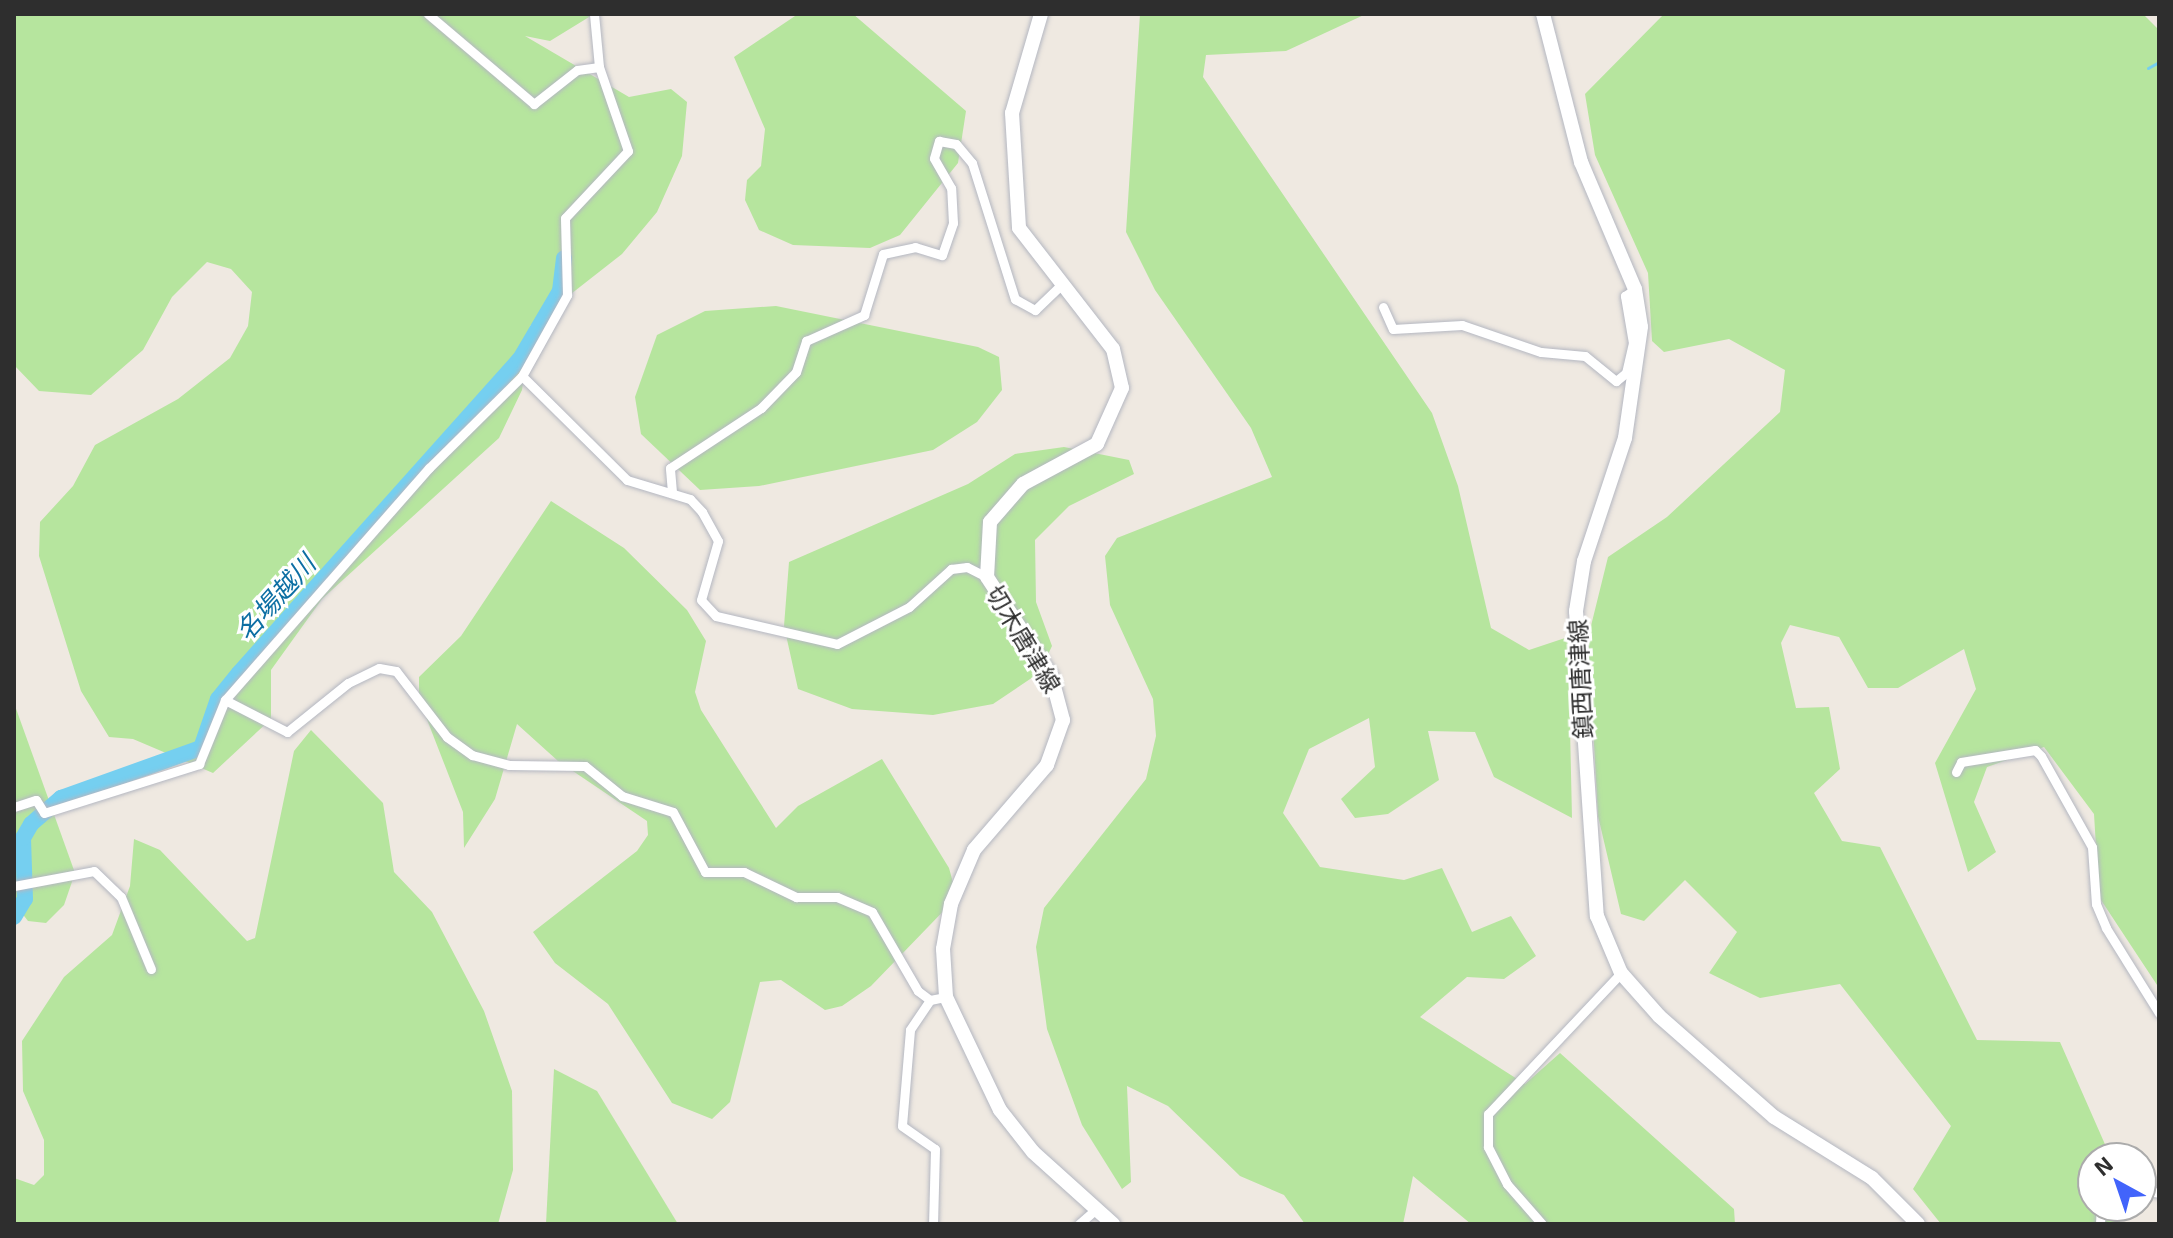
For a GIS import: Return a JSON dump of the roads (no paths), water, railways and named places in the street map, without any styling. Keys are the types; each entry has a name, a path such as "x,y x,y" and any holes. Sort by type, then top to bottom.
{"main road":[{"name":"切木唐津線","path":"1041,14 1012,113 1012,179 1019,228 1060,286 1113,349 1118,409 1097,444 1003,499 984,550 987,577 1051,675 1063,720 1047,765 974,850 960,877 943,949 946,997 1000,1110 1113,1224"},
{"name":"鎮西唐津線","path":"1543,14 1581,162 1635,289 1641,327 1627,428 1584,561 1576,611 1592,883 1621,973 1774,1117 1872,1178 1918,1224"}],"street":[{"path":"428,14 534,104 577,70 599,67"},
{"path":"14,807 38,806 194,768 225,700 429,468 522,376 567,295 565,218 627,156 599,67 594,14"},
{"path":"672,492 670,468 761,408 796,372 806,341 864,315 883,254 915,247 942,255 953,223 951,188 934,158 939,141 956,144 972,163 1015,299 1035,310 1060,286"},
{"path":"1383,307 1393,329 1462,325 1541,352 1585,356 1616,381 1626,373 1633,343 1625,296 1635,289"},
{"path":"522,376 627,480 690,499 718,541 701,600 716,616 745,626 848,641 909,607 951,569 987,577"},
{"path":"225,700 287,732 348,683 379,668 396,671 447,737 472,755 509,765 585,766 622,796 673,812 705,872 744,872 796,897 837,897 872,912 909,978 930,1000"},
{"path":"1956,772 1961,762 2035,750 2041,756 2092,847 2096,904 2106,928 2159,1013"},
{"path":"14,886 94,871 121,897 151,969"},
{"path":"1542,1224 1507,1184 1488,1147 1488,1114 1621,973"},
{"path":"933,1224 935,1149 902,1126 910,1030 930,1000 946,997"},
{"path":"1079,1224 1096,1209"}],"waterway":[{"path":"2148,68 2159,62"},
{"name":"名場越川","path":"14,917 25,899 23,838 31,824 61,798 201,748 218,699 239,673 520,359 560,291 564,258"}]}
